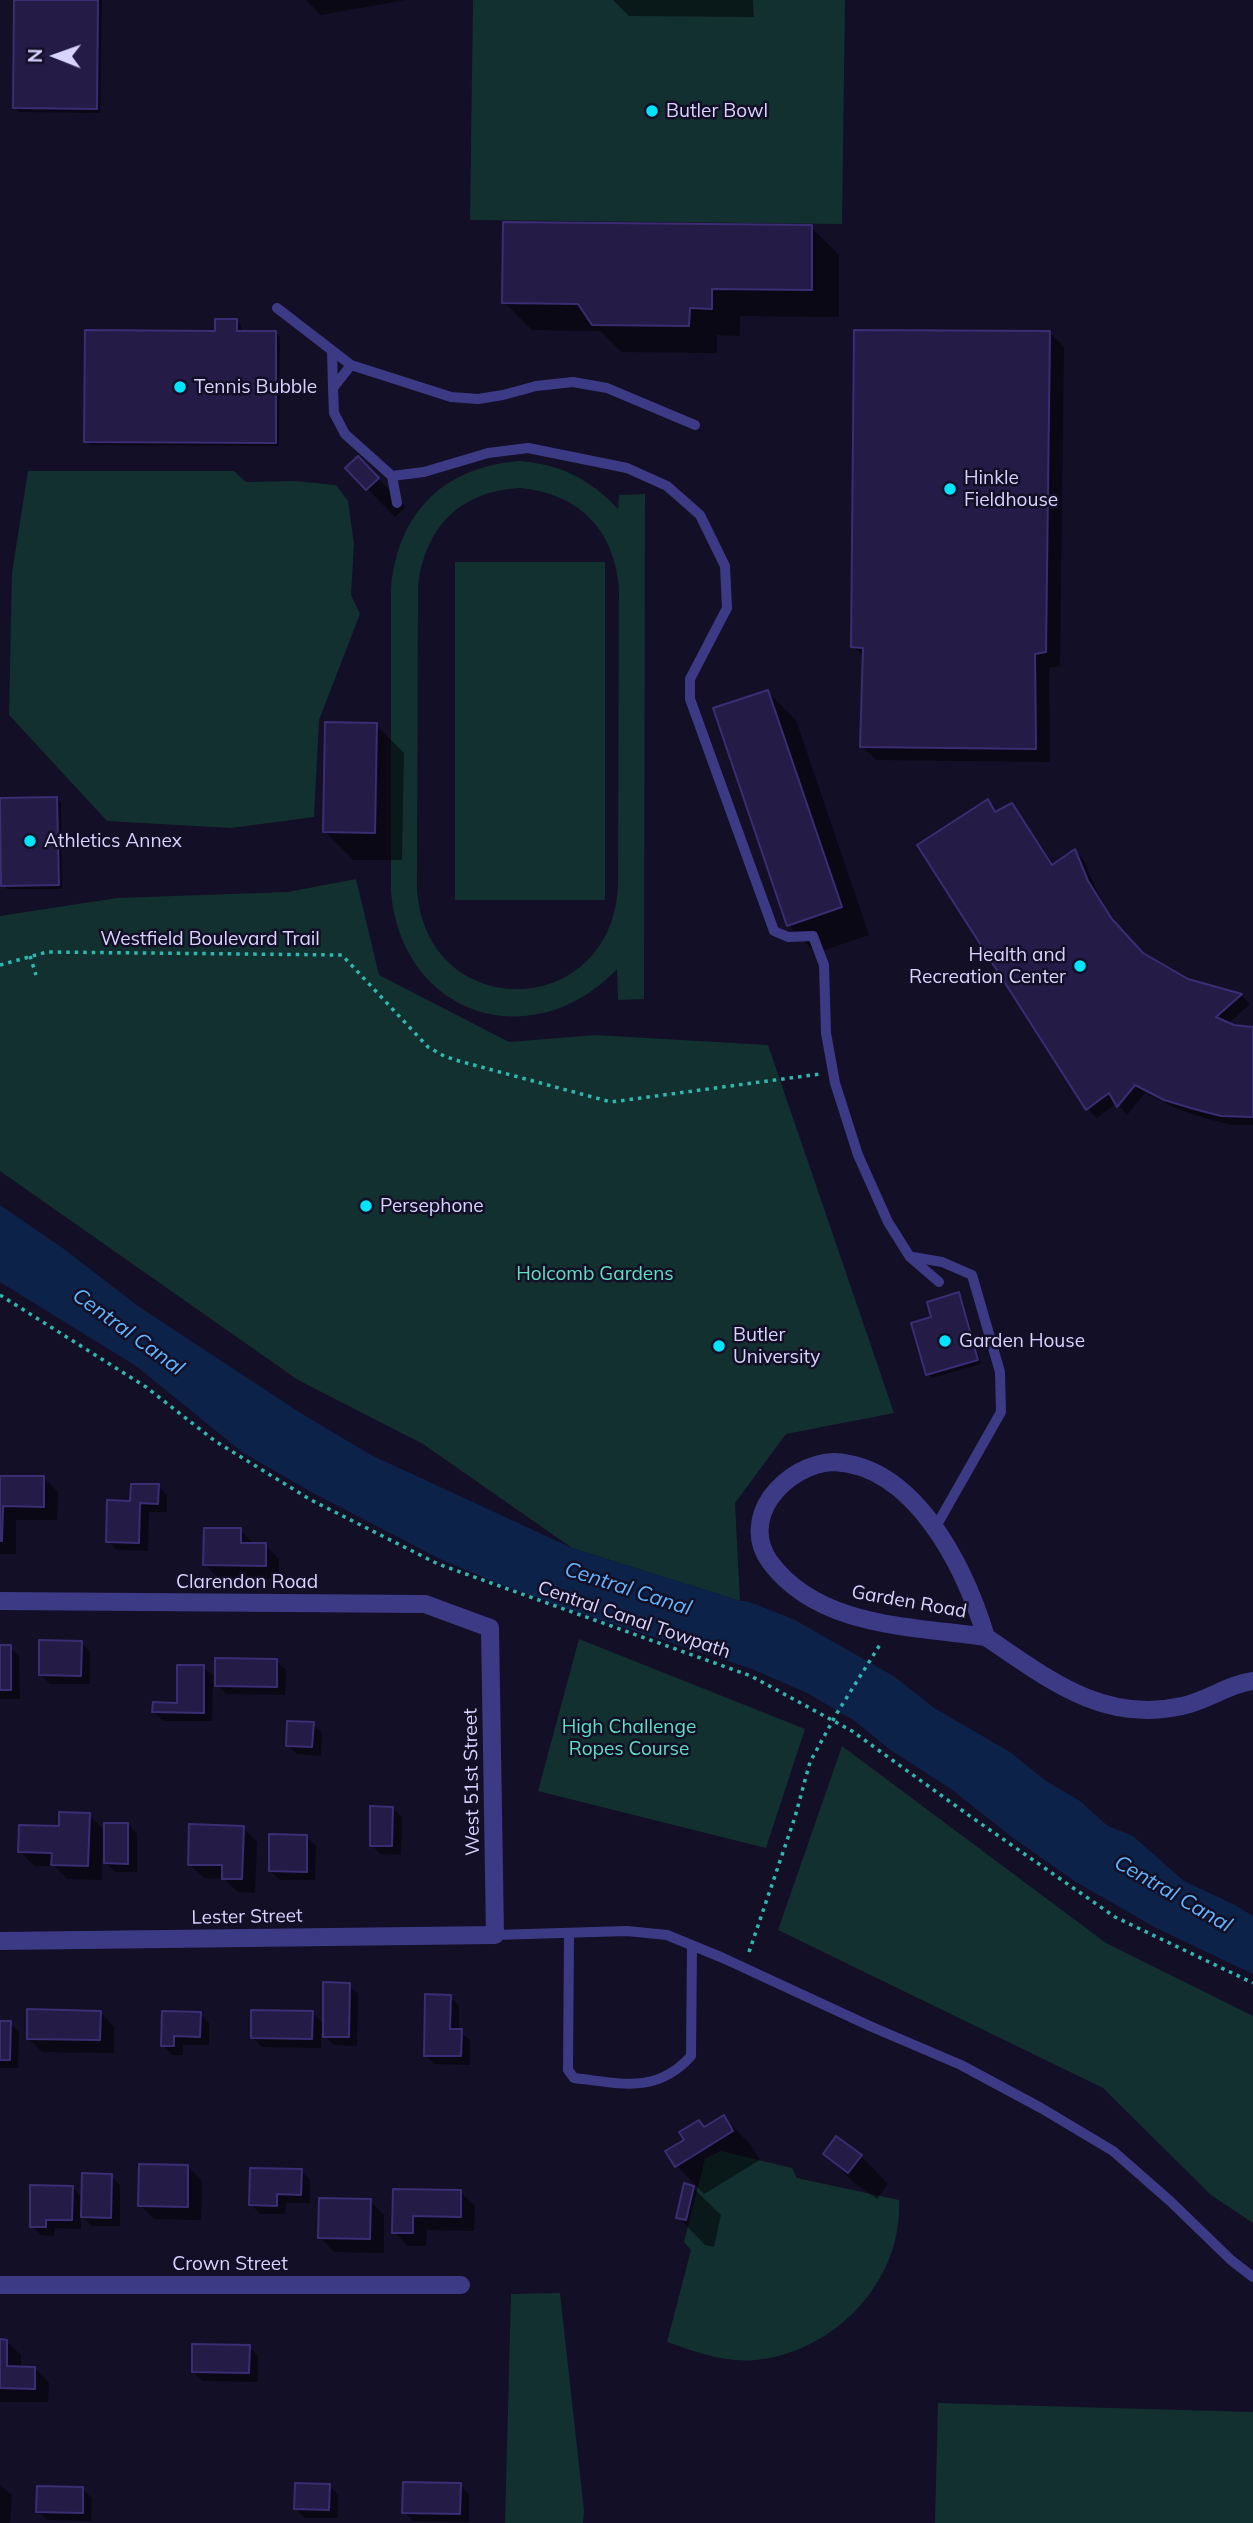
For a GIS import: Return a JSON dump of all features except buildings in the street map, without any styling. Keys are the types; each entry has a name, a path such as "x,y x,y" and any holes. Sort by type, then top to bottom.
{"street":[{"name":"Garden Road","path":"986,1637 978,1609 934,1530 897,1485 880,1474 862,1466 834,1462 814,1464 787,1480 766,1505 761,1516 759,1534 764,1551 774,1567 795,1587 829,1608 866,1619 986,1637 1072,1693 1100,1704 1129,1710 1180,1707 1202,1701 1241,1683 1253,1681"},
{"name":"Clarendon Road","path":"0,1601 425,1604 490,1628"},
{"name":"West 51st Street","path":"490,1628 495,1935"},
{"name":"Lester Street","path":"0,1941 495,1935"},
{"name":"Crown Street","path":"0,2286 460,2285"}],"lane":[{"path":"277,308 351,365 451,397 478,399 536,386 573,382 607,388 695,425"},
{"path":"332,351 334,413 345,433 392,475 397,503"},
{"path":"333,388 351,365"},
{"path":"392,475 424,472 488,453 528,448 627,468 667,486 700,515 725,566 727,608 690,679 690,699 774,931 788,937 813,936 824,965 826,1033 833,1072 858,1155 888,1222 910,1257 939,1282"},
{"path":"910,1257 942,1262 972,1275 999,1373 1001,1412 934,1530"},
{"path":"495,1935 627,1931 667,1935 961,2065 1113,2151 1253,2277"},
{"path":"569,1933 568,2070 574,2078 634,2085 656,2081 680,2067 691,2056 692,1945"}],"path":[{"name":"Westfield Boulevard Trail","path":"0,965 47,952 342,955 435,1052 611,1102 833,1072"},
{"path":"30,956 36,975"},
{"name":"Central Canal Towpath","path":"0,1295 146,1387 215,1441 311,1500 438,1564 751,1676 852,1731 1115,1917 1253,1983"},
{"path":"744,1968 795,1817 810,1762 875,1654"}],"green space":[{"path":"473,0 845,0 842,224 470,220"},
{"path":"519,461 561,470 585,481 618,509 619,495 645,494 644,999 618,1000 617,969 583,996 547,1012 511,1016 476,1010 445,994 419,969 400,935 391,892 391,588 395,561 403,537 429,498 468,473 492,465","holes":["520,488 541,492 576,506 589,518 601,531 615,566 619,587 618,887 607,932 584,964 553,983 517,989 482,983 450,964 427,932 417,888 418,586 428,546 449,516 463,505 480,496 499,491"]},
{"path":"28,471 234,471 246,482 294,481 336,485 348,501 354,544 351,595 360,614 319,720 314,817 231,828 107,821 9,715 12,573"},
{"path":"455,562 605,562 605,900 455,900"},
{"name":"Holcomb Gardens","path":"356,879 379,975 509,1042 595,1035 768,1045 894,1413 786,1434 735,1503 740,1601 572,1548 423,1444 298,1380 0,1171 0,916 117,898 288,892"},
{"name":"High Challenge Ropes Course","path":"579,1639 805,1729 766,1848 538,1791"},
{"path":"842,1746 1106,1943 1253,2016 1253,2223 1211,2195 1103,2088 778,1930"},
{"path":"721,2151 792,2168 797,2178 899,2200 897,2230 889,2258 876,2284 859,2307 837,2327 812,2343 785,2354 756,2360 733,2360 667,2342 691,2250 684,2242 705,2159"},
{"path":"560,2293 584,2511 583,2523 505,2523 511,2294"},
{"path":"938,2403 1253,2412 1253,2523 935,2523"}],"water":[{"name":"Central Canal","path":"0,1205 64,1249 138,1306 299,1412 371,1455 572,1548 747,1601 795,1620 895,1677 934,1708 1010,1752 1046,1781 1080,1801 1108,1826 1133,1836 1184,1881 1253,1916 1253,1974 1156,1928 1076,1882 1013,1838 951,1789 889,1749 855,1721 807,1693 752,1669 571,1610 440,1559 313,1493 242,1452 136,1366 0,1282"}],"place":[{"name":"Butler Bowl","path":"652,111"},
{"name":"Tennis Bubble","path":"180,387"},
{"name":"Hinkle Fieldhouse","path":"950,489"},
{"name":"Athletics Annex","path":"30,841"},
{"name":"Health and Recreation Center","path":"1080,966"},
{"name":"Persephone","path":"366,1206"},
{"name":"Garden House","path":"945,1341"},
{"name":"Butler University","path":"719,1346"}]}
